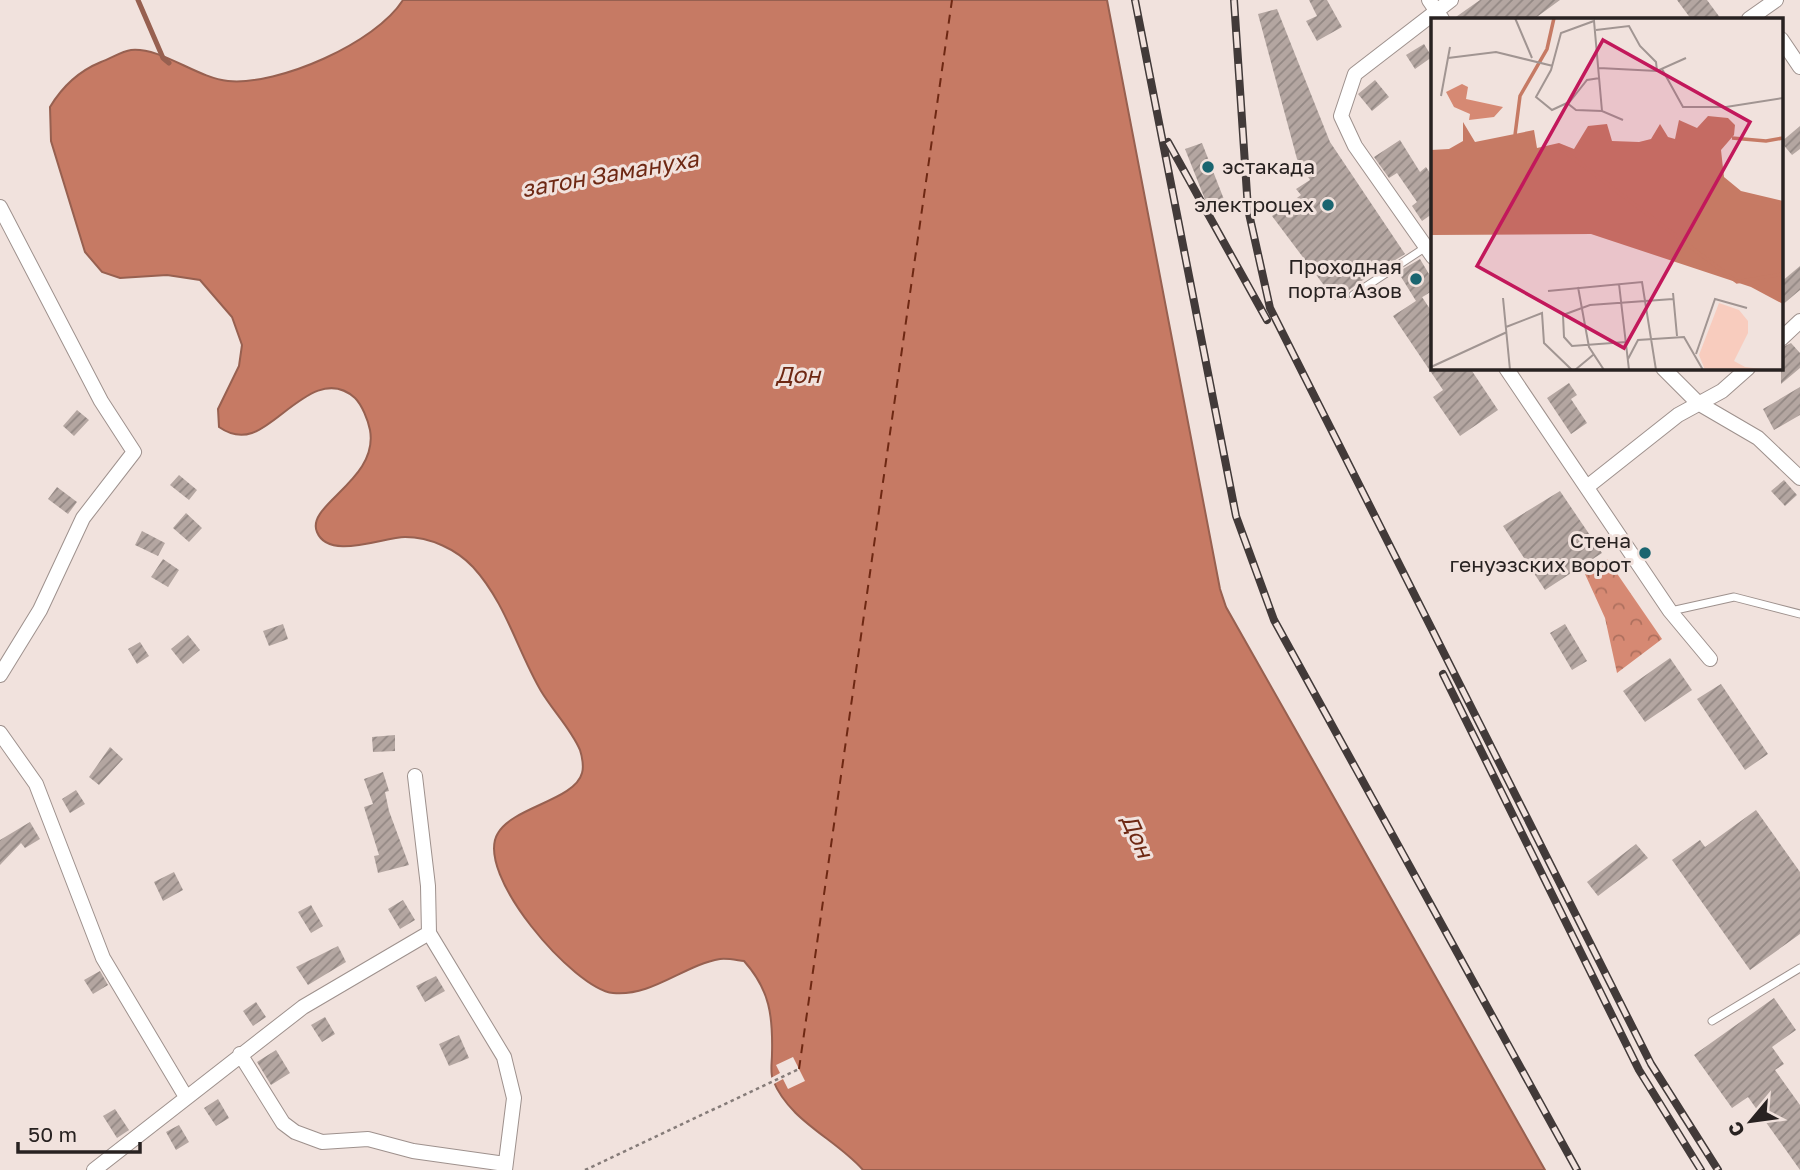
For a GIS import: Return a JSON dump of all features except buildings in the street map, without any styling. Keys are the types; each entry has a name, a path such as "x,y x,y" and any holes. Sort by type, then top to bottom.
{"street":[{"path":"1430,249 1355,146 1341,116 1355,74 1451,0"},
{"path":"1759,17 1776,0"},
{"path":"1783,42 1800,67"},
{"path":"0,207 101,401 134,452 83,518 40,610 0,675"},
{"path":"1783,337 1800,321"},
{"path":"1508,369 1670,611 1710,659"},
{"path":"1664,369 1698,403 1758,438 1800,478"},
{"path":"1587,487 1698,403 1722,391 1747,369"},
{"path":"1,734 36,784 103,958 186,1097"},
{"path":"240,1054 283,1123 295,1132 322,1142 368,1139 413,1152 505,1167 514,1098 504,1057 429,933 428,886 415,776"},
{"path":"94,1170 303,1007 429,933"}],"lane":[{"path":"1353,295 1430,249"},
{"path":"1670,611 1734,597 1800,614"},
{"path":"1712,1021 1800,968"}],"path":[{"path":"585,1170 799,1069"}],"green space":[{"path":"1607,559 1662,639 1617,673 1605,618 1585,574"}],"water":[{"name":"Дон","path":"403,0 1107,0 1220,589 1226,607 1545,1170 863,1170 801,1118 780,1094 772,1074 772,1028 768,1004 759,982 744,961 720,959 707,962 655,986 627,993 613,993 596,987 553,951 513,900 500,874 494,851 498,833 506,824 516,816 568,790 577,782 583,771 582,758 572,735 533,675 494,596 473,567 451,550 433,542 405,537 344,546 323,541 317,532 316,522 321,512 354,477 370,448 370,430 360,405 355,398 341,390 328,388 314,392 252,433 235,434 219,427 218,409 239,366 242,345 232,317 200,280 167,275 120,278 102,272 85,252 51,141 50,107 60,93 85,70 124,52 143,50 216,79 249,81 298,69 349,46 390,16"}],"pier":[{"path":"793,1057 805,1081 788,1089 783,1079 772,1085 769,1079 780,1073 776,1065"}],"waterway":[{"name":"затон Замануха","path":"138,0 163,58 169,63"}],"ferry route":[{"path":"799,1069 952,0"}],"railway":[{"path":"1135,0 1236,516 1274,620 1577,1170"},
{"path":"1234,0 1248,209 1270,308 1651,1064 1718,1170"},
{"path":"1168,142 1267,320"},
{"path":"1443,674 1639,1070 1701,1170"}],"place":[{"name":"эстакада","path":"1208,167"},
{"name":"электроцех","path":"1328,205"},
{"name":"Проходная порта Азов","path":"1416,279"},
{"name":"Стена генуэзских ворот","path":"1645,553"}]}
